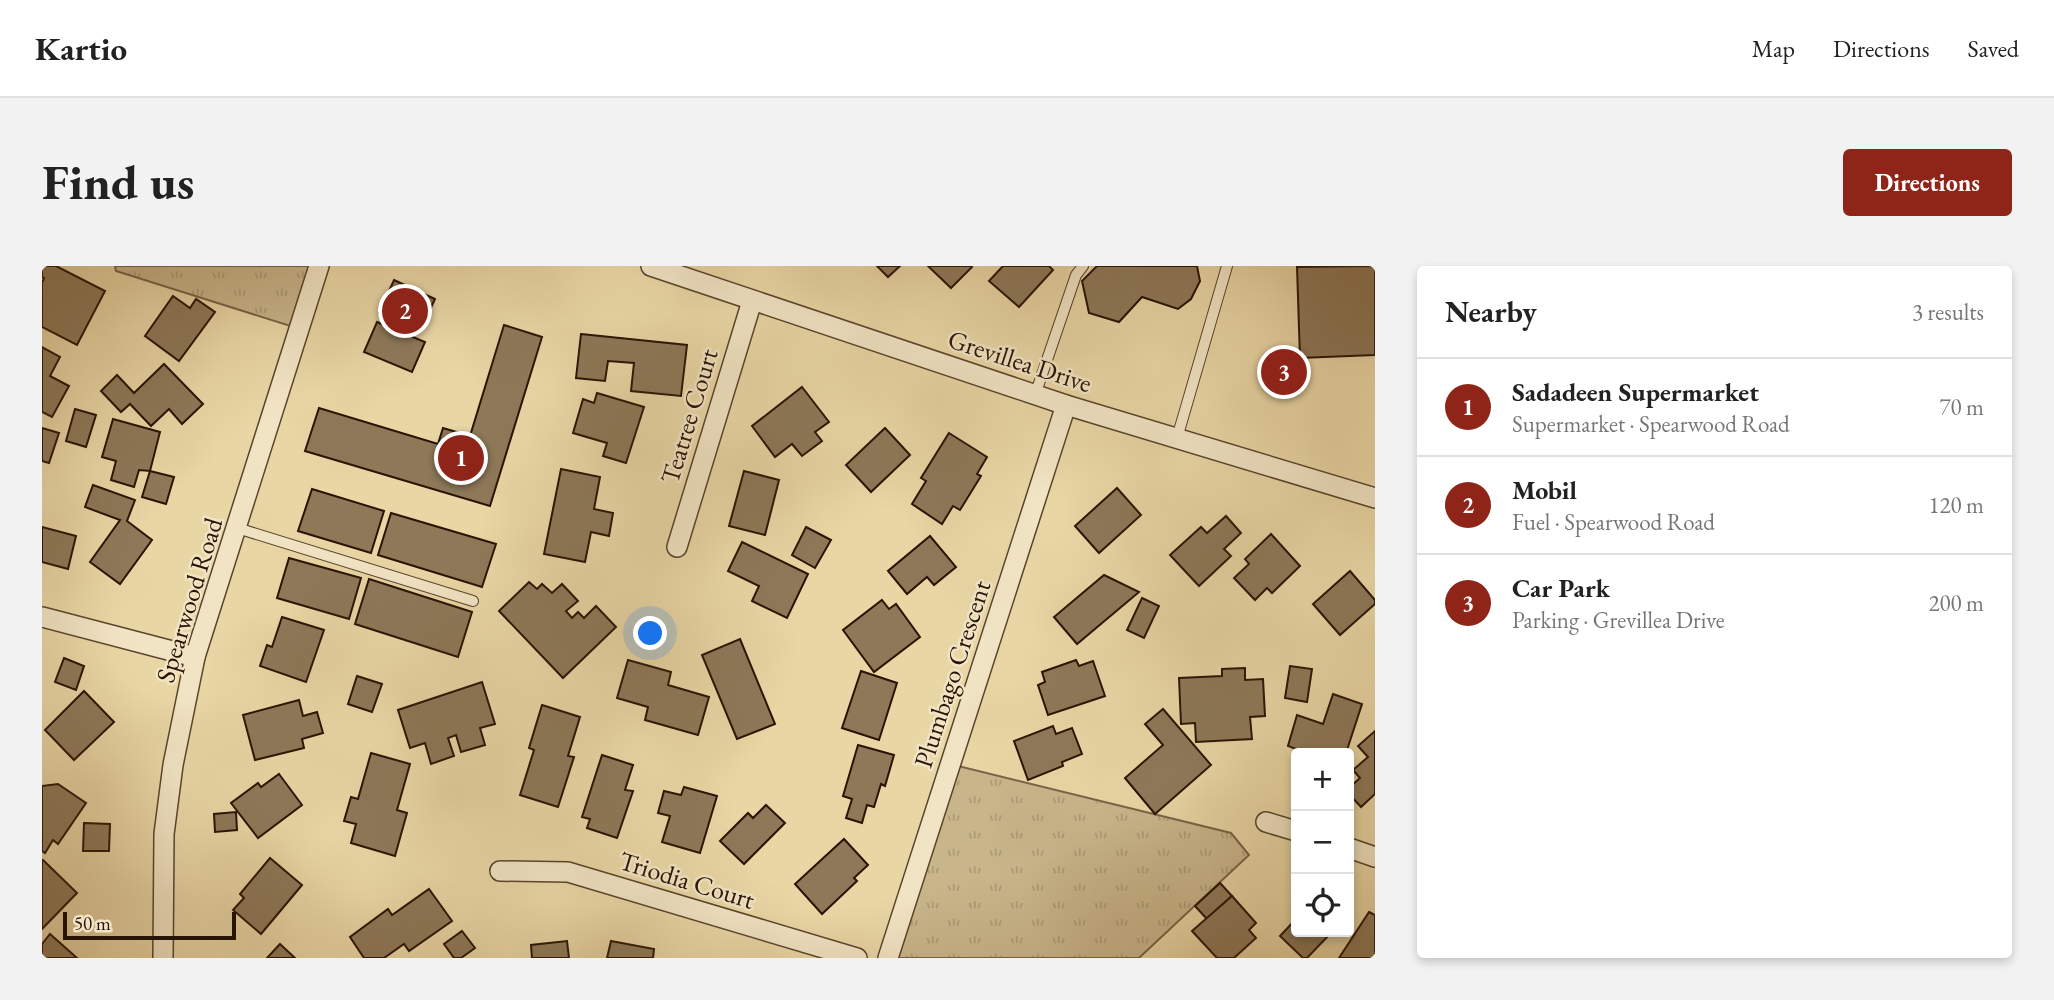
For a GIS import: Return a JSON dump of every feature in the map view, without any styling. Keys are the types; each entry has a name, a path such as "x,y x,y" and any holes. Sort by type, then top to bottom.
{"street":[{"name":"Spearwood Road","path":"163,958 164,834 173,765 195,657 320,266"},
{"name":"Grevillea Drive","path":"651,266 1034,395 1375,498"},
{"name":"Teatree Court","path":"677,547 752,301"},
{"name":"Plumbago Crescent","path":"888,958 1066,405"},
{"path":"42,617 195,657"},
{"path":"1266,822 1291,830"},
{"path":"1354,850 1375,857"},
{"name":"Triodia Court","path":"500,871 568,872 857,958"}],"lane":[{"path":"1034,395 1076,275 1083,266"},
{"path":"1177,438 1227,266"},
{"path":"237,528 472,601"}],"green space":[{"path":"115,266 319,266 300,329 116,271"},
{"path":"950,764 1231,833 1249,855 1139,958 888,958"}],"building":[{"path":"42,266 56,266 105,291 77,345 42,327"},
{"path":"877,266 900,266 888,277"},
{"path":"928,266 971,266 972,267 951,288"},
{"path":"1003,266 1049,266 1053,270 1019,307 989,281"},
{"path":"1097,266 1197,266 1200,281 1191,299 1178,309 1142,297 1119,322 1089,313 1082,281"},
{"path":"1375,266 1375,355 1300,358 1297,267"},
{"path":"394,280 435,299 420,331 379,313"},
{"path":"173,296 190,308 196,299 215,312 179,361 145,336"},
{"path":"377,322 425,342 412,372 364,352"},
{"path":"504,325 542,337 490,506 305,451 319,408 438,444 443,428 470,436"},
{"path":"581,334 687,345 681,396 631,391 634,363 608,361 605,381 576,378"},
{"path":"42,347 60,357 50,376 69,386 52,417 42,412"},
{"path":"164,364 203,404 182,424 169,409 151,426 130,404 121,412 101,391 117,375 134,393"},
{"path":"802,387 829,422 815,432 822,441 802,456 792,444 775,457 752,426"},
{"path":"597,393 644,407 626,463 603,456 607,443 573,433 583,399 594,403"},
{"path":"75,409 96,415 86,447 66,441"},
{"path":"113,419 160,432 150,471 139,470 134,487 111,480 116,461 102,457"},
{"path":"42,428 59,433 49,463 42,461"},
{"path":"885,428 910,455 871,492 846,465"},
{"path":"949,433 987,457 977,474 981,476 960,510 953,506 942,524 912,504 926,481 921,478"},
{"path":"561,469 600,477 594,509 613,513 609,536 591,532 585,562 544,554"},
{"path":"150,471 174,477 166,504 142,497"},
{"path":"744,471 779,480 765,535 729,526"},
{"path":"93,485 135,500 127,521 152,540 120,584 90,562 120,520 85,507"},
{"path":"1117,488 1141,515 1099,553 1075,526"},
{"path":"312,489 384,511 371,553 298,531"},
{"path":"391,513 496,544 482,587 378,555"},
{"path":"1226,516 1241,533 1224,549 1231,556 1199,586 1170,555 1201,527 1207,533"},
{"path":"42,527 76,536 68,569 42,562"},
{"path":"806,527 831,540 815,568 792,555"},
{"path":"1271,534 1300,566 1272,593 1267,588 1255,600 1234,578 1249,564 1245,559"},
{"path":"930,536 956,567 934,585 927,577 907,594 888,571"},
{"path":"742,542 808,574 787,618 752,601 759,586 728,571"},
{"path":"289,558 361,578 349,619 277,598"},
{"path":"1350,571 1375,600 1375,604 1340,635 1313,604"},
{"path":"1104,575 1139,592 1077,644 1054,617"},
{"path":"369,579 472,612 458,657 355,624"},
{"path":"529,582 537,589 542,584 552,593 562,584 578,601 566,611 572,618 578,612 584,618 596,606 616,627 563,678 499,611"},
{"path":"1142,598 1159,606 1144,638 1127,630"},
{"path":"882,600 889,609 896,604 920,637 874,672 843,630"},
{"path":"282,617 324,630 306,682 260,666 267,645 272,647"},
{"path":"740,639 775,724 737,739 702,655"},
{"path":"64,658 84,666 76,690 55,682"},
{"path":"628,660 671,672 668,685 709,697 698,735 645,720 648,707 617,698"},
{"path":"1076,660 1079,666 1093,661 1105,696 1048,715 1038,685 1045,682 1042,672"},
{"path":"1290,666 1312,669 1307,702 1285,698"},
{"path":"1245,668 1245,680 1263,679 1265,716 1250,717 1252,739 1196,742 1195,723 1181,724 1179,678 1222,676 1222,669"},
{"path":"861,671 897,683 879,740 842,728"},
{"path":"357,676 382,684 372,712 348,704"},
{"path":"482,682 495,724 480,728 485,745 461,752 456,735 448,738 454,756 431,764 425,743 410,748 398,710"},
{"path":"84,691 114,722 74,760 45,730"},
{"path":"1333,694 1362,704 1348,748 1288,746 1297,715 1323,724"},
{"path":"299,700 303,716 317,712 323,733 302,739 304,748 255,760 243,715"},
{"path":"542,705 580,717 568,756 574,757 558,807 520,795 534,750 529,748"},
{"path":"1163,709 1211,765 1155,814 1125,778 1163,745 1145,724"},
{"path":"1053,726 1056,734 1072,728 1082,754 1062,762 1063,766 1028,780 1014,741"},
{"path":"1375,731 1375,794 1361,807 1354,799 1354,783 1360,778 1354,769 1368,757 1358,746"},
{"path":"858,745 894,755 885,786 881,784 874,807 867,805 862,823 846,818 852,799 843,796"},
{"path":"371,753 410,764 397,810 407,813 395,856 351,843 356,824 344,821 351,797 358,799"},
{"path":"602,755 633,765 625,790 633,791 617,838 587,828 590,819 582,817"},
{"path":"279,774 302,805 258,838 231,803 258,783 261,787"},
{"path":"58,784 86,803 58,844 53,840 45,853 42,851 42,786"},
{"path":"684,787 717,796 700,853 662,842 670,816 658,813 664,791 681,795"},
{"path":"766,805 785,823 744,864 720,841 748,813 753,818"},
{"path":"236,812 237,830 215,832 214,814"},
{"path":"84,823 110,824 109,851 83,851"},
{"path":"844,839 868,865 854,878 857,881 822,914 795,884"},
{"path":"270,858 302,885 261,934 233,910 244,898 240,894"},
{"path":"42,861 77,893 42,929"},
{"path":"1220,883 1232,896 1207,919 1195,906"},
{"path":"429,889 452,921 409,951 404,944 384,958 364,958 350,937 388,909 392,915"},
{"path":"1232,896 1256,923 1249,930 1256,938 1234,958 1217,958 1192,931"},
{"path":"1369,912 1375,915 1375,958 1339,958"},
{"path":"1291,924 1291,937 1327,937 1307,958 1303,958 1280,936"},
{"path":"462,931 475,948 461,958 454,958 444,944"},
{"path":"50,934 77,958 42,958 42,944"},
{"path":"567,941 569,958 532,958 531,945"},
{"path":"611,941 654,949 653,958 607,958"},
{"path":"280,944 295,958 267,958"}],"place":[{"name":"Mobil","path":"405,311"},
{"name":"Car Park","path":"1284,372"},
{"name":"Sadadeen Supermarket","path":"461,458"}]}
